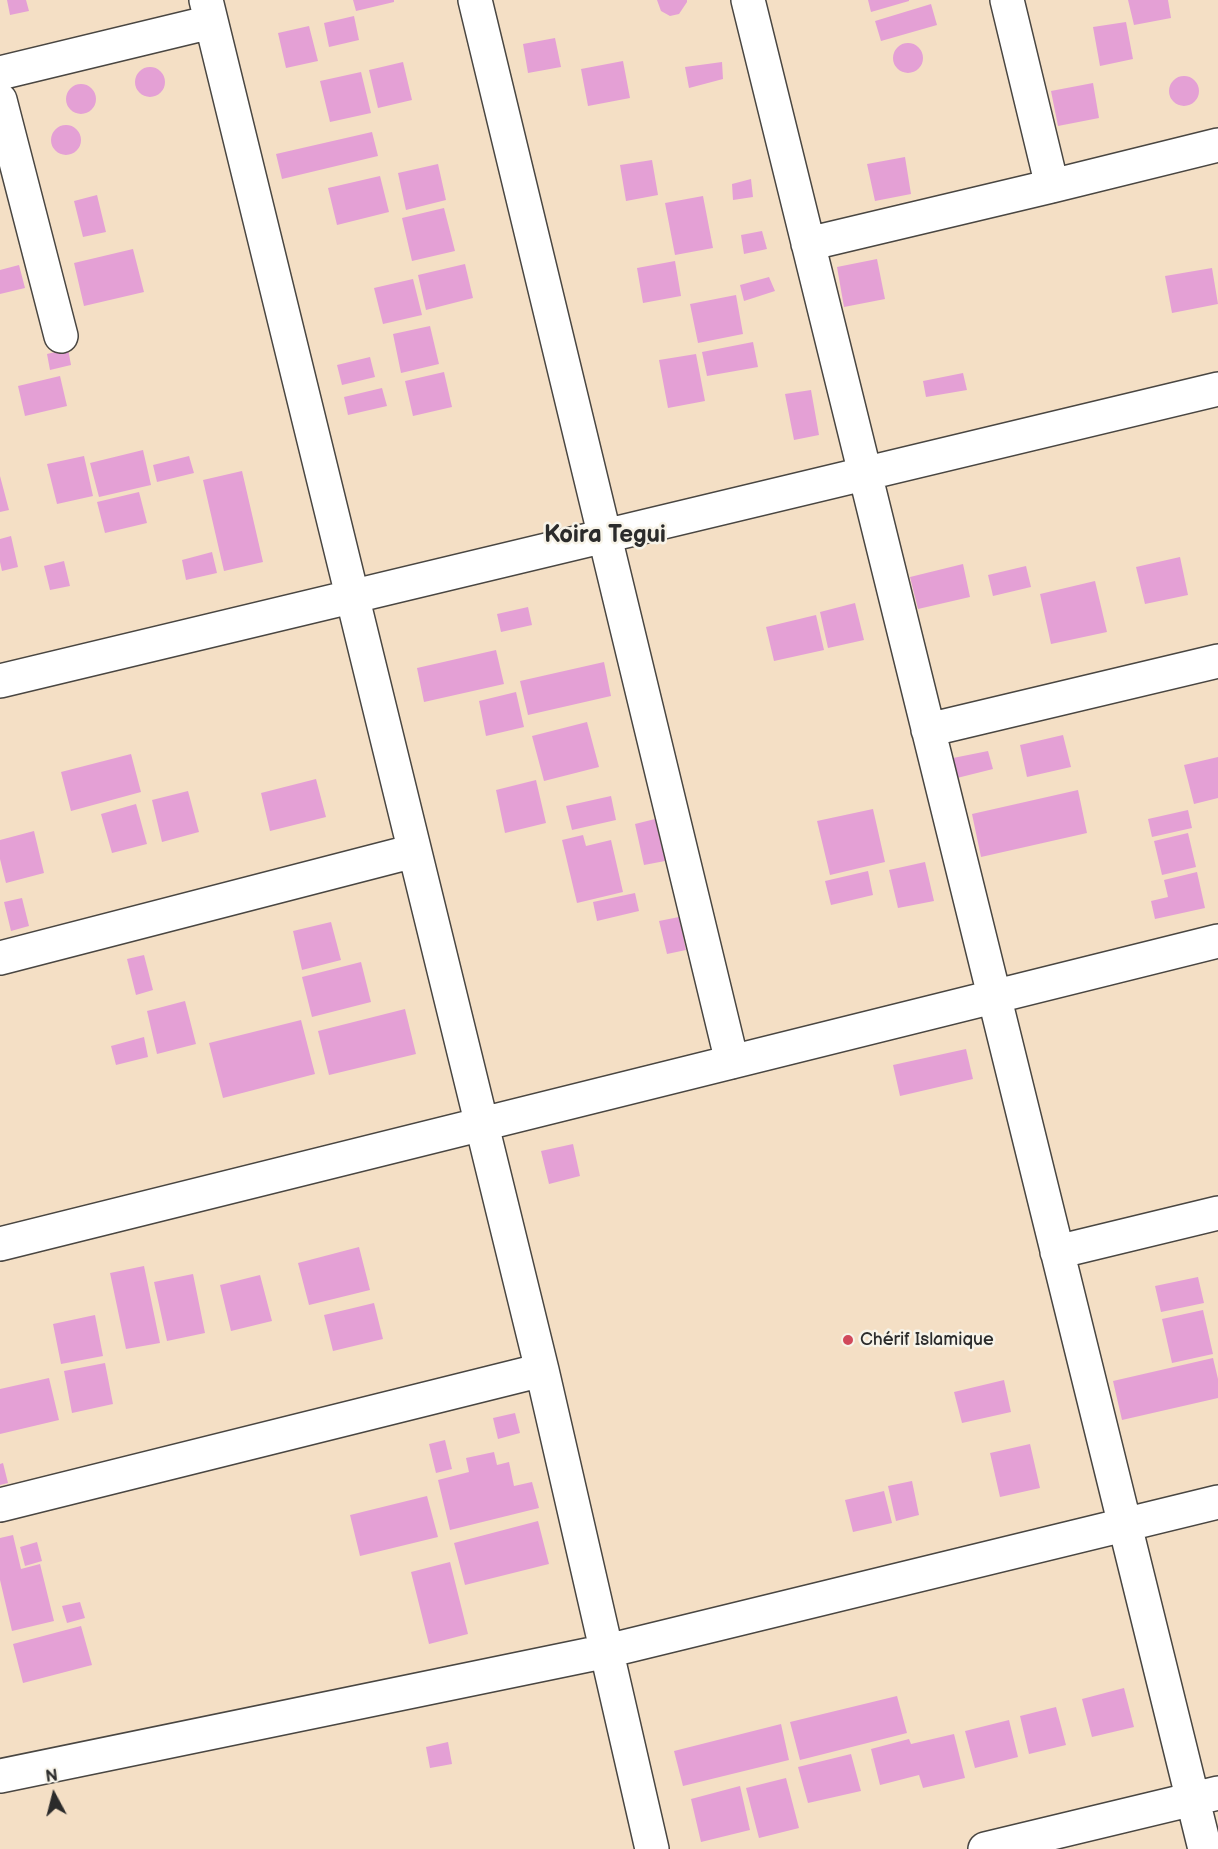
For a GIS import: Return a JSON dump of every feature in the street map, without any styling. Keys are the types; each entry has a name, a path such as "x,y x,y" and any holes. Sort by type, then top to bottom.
{"street":[{"path":"475,0 732,1062"},
{"path":"748,0 1125,1525 1205,1796 1205,1849"},
{"path":"1007,0 1052,186"},
{"path":"0,73 208,11 542,1370 652,1849"},
{"path":"0,100 61,336"},
{"path":"808,244 1218,144"},
{"path":"0,681 1218,389"},
{"path":"928,730 1218,661"},
{"path":"0,958 414,851"},
{"path":"0,1244 1218,940"},
{"path":"1058,1252 1218,1213"},
{"path":"0,1505 542,1370"},
{"path":"0,1776 607,1651 1218,1502"},
{"path":"985,1849 1205,1796"}],"building":[{"path":"7,0 26,0 29,11 10,15"},
{"path":"353,0 394,0 394,2 356,11"},
{"path":"657,0 687,0 687,2 679,14 670,16 661,11"},
{"path":"868,0 909,0 909,1 871,12"},
{"path":"1128,0 1168,0 1171,18 1134,25"},
{"path":"931,4 937,25 881,41 875,21"},
{"path":"354,16 359,40 329,47 324,23"},
{"path":"1126,22 1133,59 1100,66 1093,27"},
{"path":"309,26 318,61 286,68 278,33"},
{"path":"555,38 561,67 528,73 523,44"},
{"path":"908,43 919,47 923,58 919,69 908,73 897,69 893,58 897,47"},
{"path":"623,61 630,98 588,106 581,69"},
{"path":"403,62 412,100 378,108 369,70"},
{"path":"722,62 723,79 689,88 685,67"},
{"path":"150,67 161,71 165,82 161,93 150,97 139,93 135,82 139,71"},
{"path":"361,72 371,113 330,122 320,81"},
{"path":"1184,76 1195,80 1199,91 1195,102 1184,106 1173,102 1169,91 1173,80"},
{"path":"1093,83 1099,118 1058,126 1051,91"},
{"path":"81,84 92,88 96,99 92,110 81,114 70,110 66,99 70,88"},
{"path":"66,125 77,129 81,140 77,151 66,155 55,151 51,140 55,129"},
{"path":"372,132 378,156 282,179 276,154"},
{"path":"905,157 911,194 875,201 867,164"},
{"path":"652,160 658,195 626,201 620,165"},
{"path":"438,164 446,200 406,210 398,173"},
{"path":"380,176 389,212 337,225 328,188"},
{"path":"751,179 753,197 733,200 732,184"},
{"path":"97,195 106,232 83,237 74,201"},
{"path":"703,196 713,248 675,255 665,203"},
{"path":"444,208 455,251 412,261 402,218"},
{"path":"762,231 767,249 744,254 741,235"},
{"path":"133,249 144,292 84,306 74,263"},
{"path":"877,259 885,299 844,307 837,267"},
{"path":"675,261 681,296 643,303 637,268"},
{"path":"465,264 473,298 426,310 418,275"},
{"path":"19,265 25,288 0,294 0,270"},
{"path":"1212,268 1218,304 1172,313 1165,276"},
{"path":"769,277 775,291 744,301 740,285"},
{"path":"413,279 422,315 383,324 374,288"},
{"path":"736,295 743,334 698,343 690,304"},
{"path":"430,326 439,364 401,373 393,334"},
{"path":"753,342 758,367 707,376 702,352"},
{"path":"68,349 71,365 50,370 47,354"},
{"path":"696,354 705,401 668,408 659,360"},
{"path":"370,357 375,377 342,385 337,365"},
{"path":"444,372 452,407 413,416 405,381"},
{"path":"963,373 967,390 926,397 923,381"},
{"path":"60,376 67,406 25,416 18,386"},
{"path":"382,388 387,406 348,415 344,397"},
{"path":"811,390 819,435 794,440 785,394"},
{"path":"143,450 151,485 99,497 90,463"},
{"path":"84,456 93,496 57,504 47,464"},
{"path":"189,456 194,473 157,482 153,465"},
{"path":"242,471 263,562 224,571 203,480"},
{"path":"0,476 9,510 0,512"},
{"path":"139,492 147,523 105,533 97,502"},
{"path":"11,536 18,567 2,571 0,539"},
{"path":"212,552 217,573 186,580 182,560"},
{"path":"1180,557 1188,595 1145,604 1136,567"},
{"path":"64,561 70,586 50,590 44,566"},
{"path":"963,564 970,597 918,609 910,577"},
{"path":"1026,566 1031,587 993,596 988,575"},
{"path":"1095,581 1107,632 1051,644 1040,594"},
{"path":"855,603 864,640 828,648 820,612"},
{"path":"528,607 532,625 501,632 497,614"},
{"path":"816,615 824,650 774,661 766,627"},
{"path":"496,650 504,684 424,702 417,668"},
{"path":"604,662 611,696 528,715 520,681"},
{"path":"516,692 524,727 486,736 479,701"},
{"path":"587,722 599,767 544,781 532,736"},
{"path":"1063,735 1071,767 1027,777 1020,745"},
{"path":"988,751 993,769 957,778 953,758"},
{"path":"131,754 141,792 71,811 61,772"},
{"path":"1218,757 1218,798 1194,804 1184,765"},
{"path":"316,779 326,817 270,831 261,793"},
{"path":"536,780 546,823 505,833 496,790"},
{"path":"1078,790 1087,833 981,857 972,814"},
{"path":"188,791 199,832 162,842 152,800"},
{"path":"611,796 616,820 572,830 566,806"},
{"path":"136,804 147,844 112,853 101,814"},
{"path":"873,809 885,862 830,875 817,821"},
{"path":"1188,810 1192,828 1152,837 1148,819"},
{"path":"655,819 665,861 644,865 635,824"},
{"path":"34,831 44,873 6,883 0,859 0,840"},
{"path":"1188,833 1196,867 1162,875 1154,841"},
{"path":"583,835 586,846 611,840 623,892 577,903 562,840"},
{"path":"925,862 934,901 898,908 889,870"},
{"path":"868,871 873,895 831,905 825,881"},
{"path":"1197,872 1205,908 1155,919 1151,901 1168,897 1164,880"},
{"path":"635,893 639,911 597,921 593,902"},
{"path":"22,898 29,926 11,931 4,902"},
{"path":"679,917 686,950 667,954 659,921"},
{"path":"331,922 341,960 302,970 293,931"},
{"path":"144,955 153,990 136,995 127,959"},
{"path":"361,962 371,1002 312,1017 302,977"},
{"path":"185,1001 196,1044 157,1054 147,1011"},
{"path":"405,1009 416,1054 329,1075 318,1031"},
{"path":"301,1020 315,1074 223,1098 209,1043"},
{"path":"144,1037 148,1057 116,1065 111,1046"},
{"path":"966,1049 973,1079 900,1096 893,1065"},
{"path":"573,1144 580,1176 549,1184 541,1151"},
{"path":"359,1247 370,1290 309,1305 298,1263"},
{"path":"144,1266 160,1343 126,1349 110,1273"},
{"path":"193,1274 205,1333 167,1341 154,1282"},
{"path":"260,1275 272,1321 231,1331 220,1285"},
{"path":"1198,1277 1204,1303 1161,1312 1155,1286"},
{"path":"374,1303 383,1339 333,1351 324,1315"},
{"path":"1203,1310 1213,1354 1172,1363 1162,1319"},
{"path":"95,1315 103,1356 61,1364 53,1324"},
{"path":"1213,1358 1218,1379 1218,1398 1122,1420 1113,1381"},
{"path":"105,1363 113,1404 72,1413 64,1371"},
{"path":"49,1378 59,1420 0,1434 0,1389"},
{"path":"1004,1380 1011,1412 962,1423 954,1392"},
{"path":"515,1413 520,1433 498,1439 493,1418"},
{"path":"445,1440 452,1469 436,1473 429,1444"},
{"path":"1030,1444 1040,1488 1000,1497 990,1453"},
{"path":"494,1452 497,1465 509,1462 514,1486 532,1482 539,1508 450,1530 438,1480 469,1472 466,1458"},
{"path":"3,1463 8,1483 0,1485 0,1464"},
{"path":"912,1481 919,1515 896,1521 888,1486"},
{"path":"884,1491 892,1523 853,1532 845,1500"},
{"path":"427,1496 438,1537 360,1556 350,1515"},
{"path":"538,1521 549,1564 465,1585 454,1543"},
{"path":"13,1535 21,1569 40,1564 54,1621 12,1631 0,1580 0,1538"},
{"path":"37,1542 42,1561 25,1566 20,1547"},
{"path":"450,1562 468,1634 429,1644 411,1572"},
{"path":"80,1602 85,1618 67,1623 62,1606"},
{"path":"81,1626 92,1665 23,1683 13,1644"},
{"path":"1124,1688 1134,1727 1092,1737 1082,1699"},
{"path":"897,1696 907,1733 800,1760 790,1722"},
{"path":"1056,1707 1066,1745 1029,1754 1020,1716"},
{"path":"1009,1720 1018,1757 975,1768 965,1731"},
{"path":"781,1724 789,1760 683,1786 674,1751"},
{"path":"954,1734 965,1778 923,1788 919,1775 880,1785 871,1749 909,1739 911,1744"},
{"path":"448,1742 452,1764 430,1768 426,1747"},
{"path":"851,1754 861,1791 808,1803 798,1767"},
{"path":"786,1778 799,1828 759,1838 746,1788"},
{"path":"740,1786 750,1830 701,1842 691,1799"}],"place":[{"name":"Chérif Islamique","path":"848,1340"}],"district":[{"name":"Koira Tegui","path":"605,536"}]}
